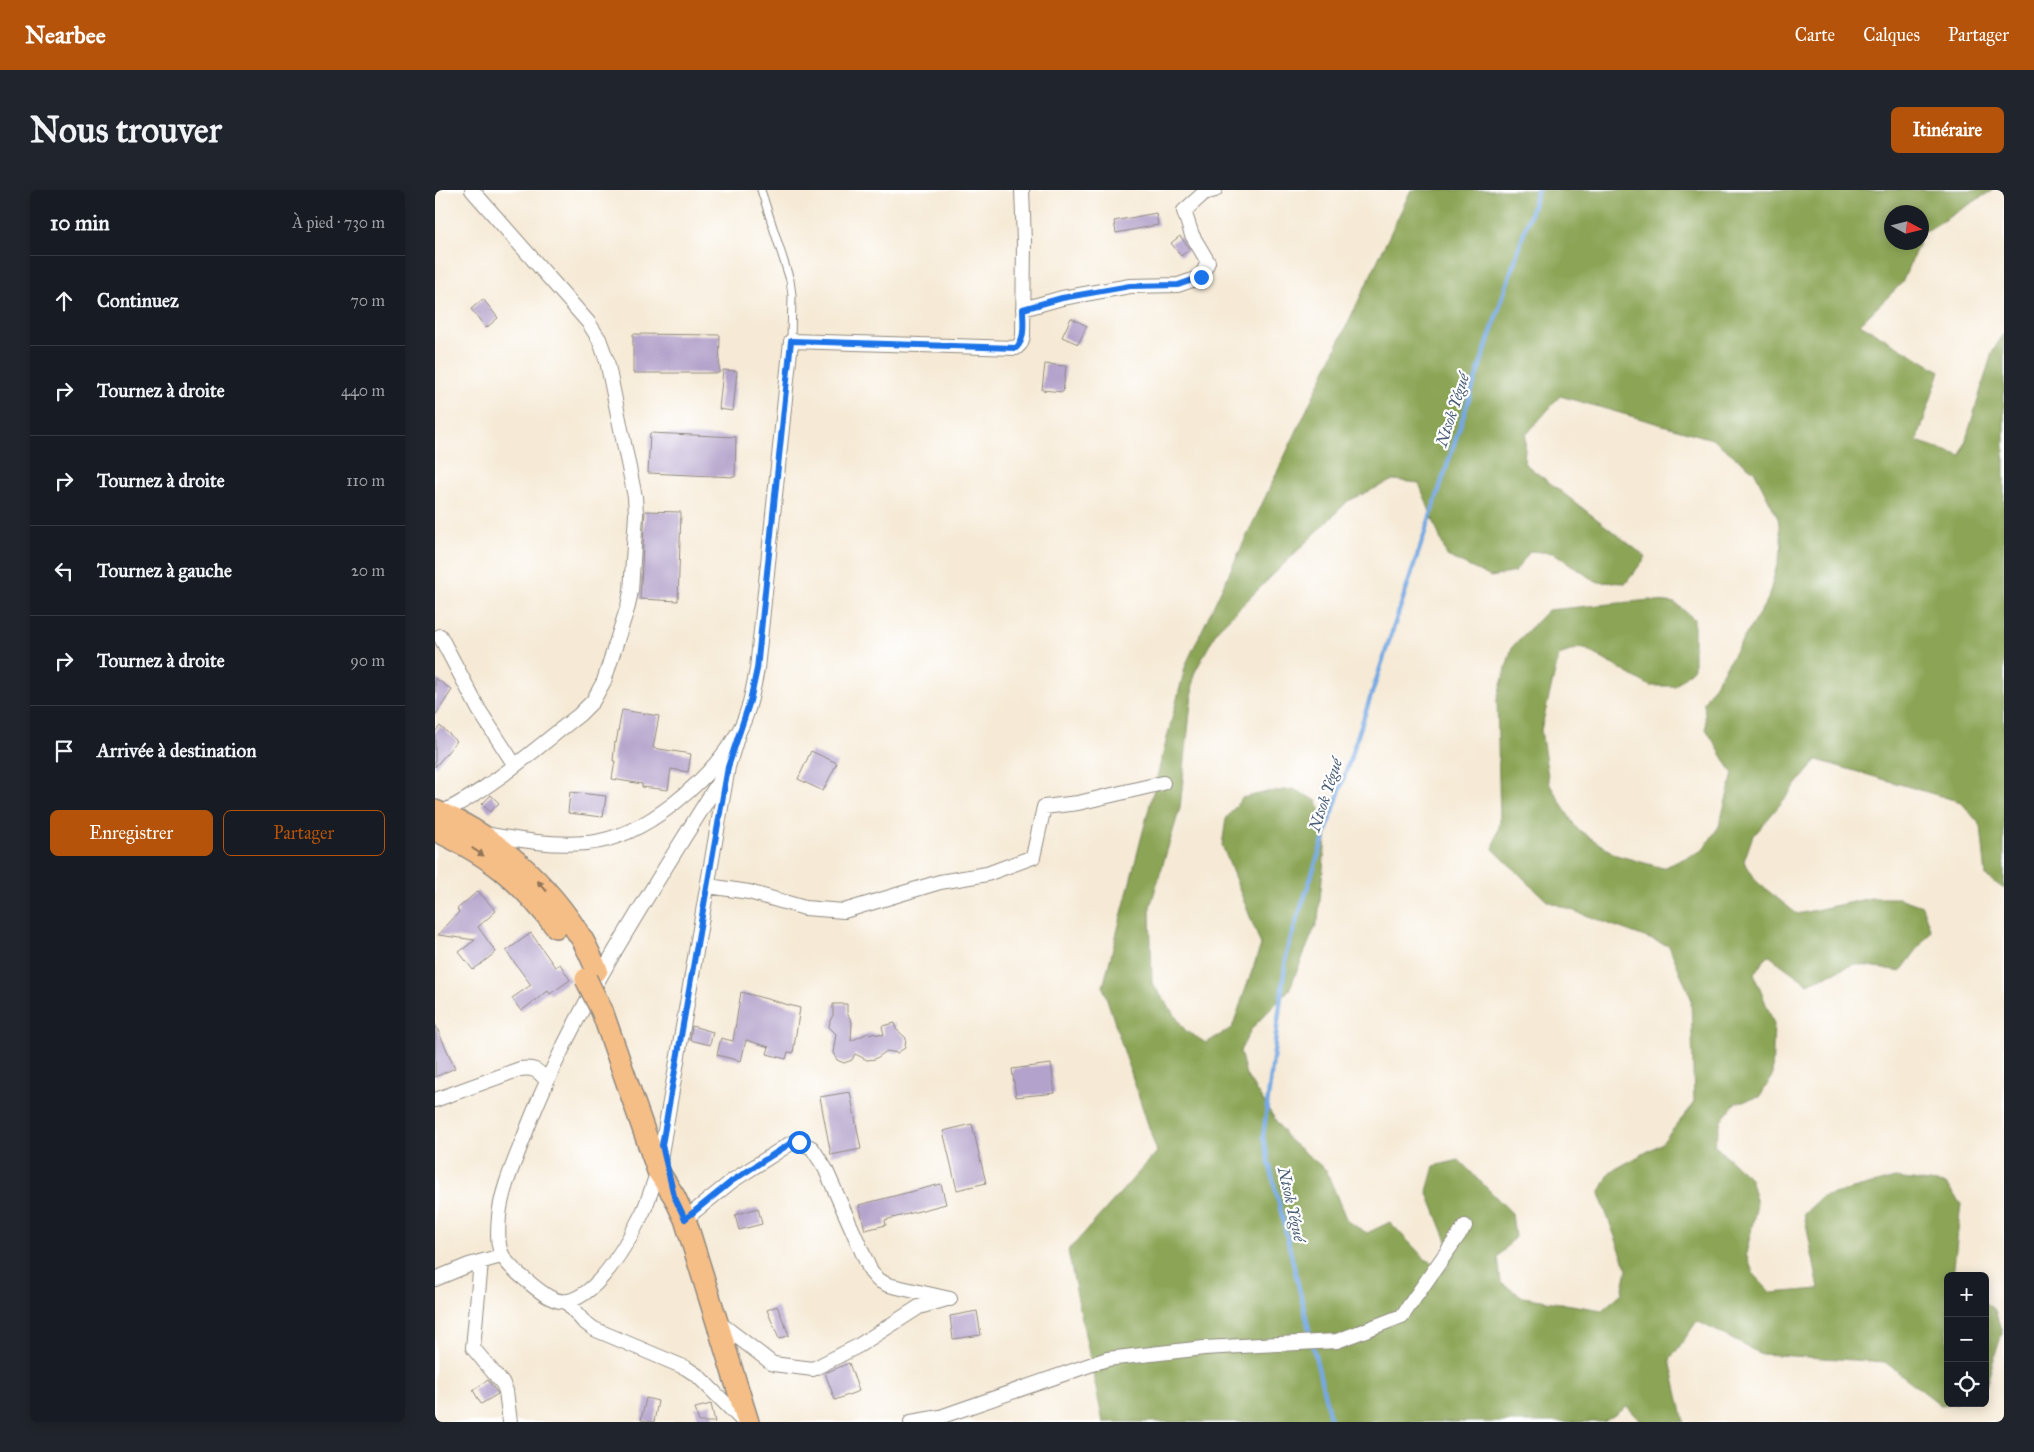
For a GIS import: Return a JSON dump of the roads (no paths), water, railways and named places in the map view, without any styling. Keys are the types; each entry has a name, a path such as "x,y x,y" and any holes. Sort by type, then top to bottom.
{"main road":[{"path":"437,818 477,832 523,867 542,885 583,939 592,974 662,1145 674,1196"},
{"path":"437,818 468,846 497,865 527,892 592,974"},
{"path":"605,1004 658,1171 674,1196 685,1219 716,1321 742,1421"}],"street":[{"path":"437,818 462,803 514,764 579,715 593,701 604,681 630,598 636,514 635,497 607,362 599,339 588,322 472,190"},
{"path":"728,767 623,936 546,1080 505,1186 499,1214 498,1241 501,1256 510,1268 542,1293 554,1299 566,1301 585,1294 594,1286 618,1254 643,1210 658,1171 728,767 750,701 757,669 791,341 1016,348 1021,343 1023,336 1022,190"},
{"path":"1023,309 1062,298 1130,286 1178,285 1201,277 1208,262 1192,235 1184,212 1204,193 1215,190"},
{"path":"440,636 479,710 514,764"},
{"path":"477,832 526,842 588,843 616,837 645,825 666,810 716,761 739,730"},
{"path":"708,886 749,892 805,908 844,911 940,882 987,874 1033,857 1045,806 1079,803 1163,783"},
{"path":"435,1100 520,1068 529,1067 538,1070 546,1080"},
{"path":"685,1219 732,1181 791,1143 799,1142 812,1148 825,1168 871,1272 878,1280 896,1287 951,1299 919,1306 858,1346 813,1369 773,1364 716,1321"},
{"path":"911,1422 940,1417 1107,1358 1204,1348 1337,1342 1402,1316 1465,1226"},
{"path":"435,1279 469,1265 501,1256"},
{"path":"481,1262 473,1348 503,1384 506,1391 510,1422"},
{"path":"566,1301 583,1321 594,1329 686,1368 698,1376 742,1421"}],"lane":[{"path":"761,190 790,280 793,295 791,341"}],"waterway":[{"name":"Ntsok Yégué","path":"1331,1422 1263,1137 1287,950 1538,190"}]}
